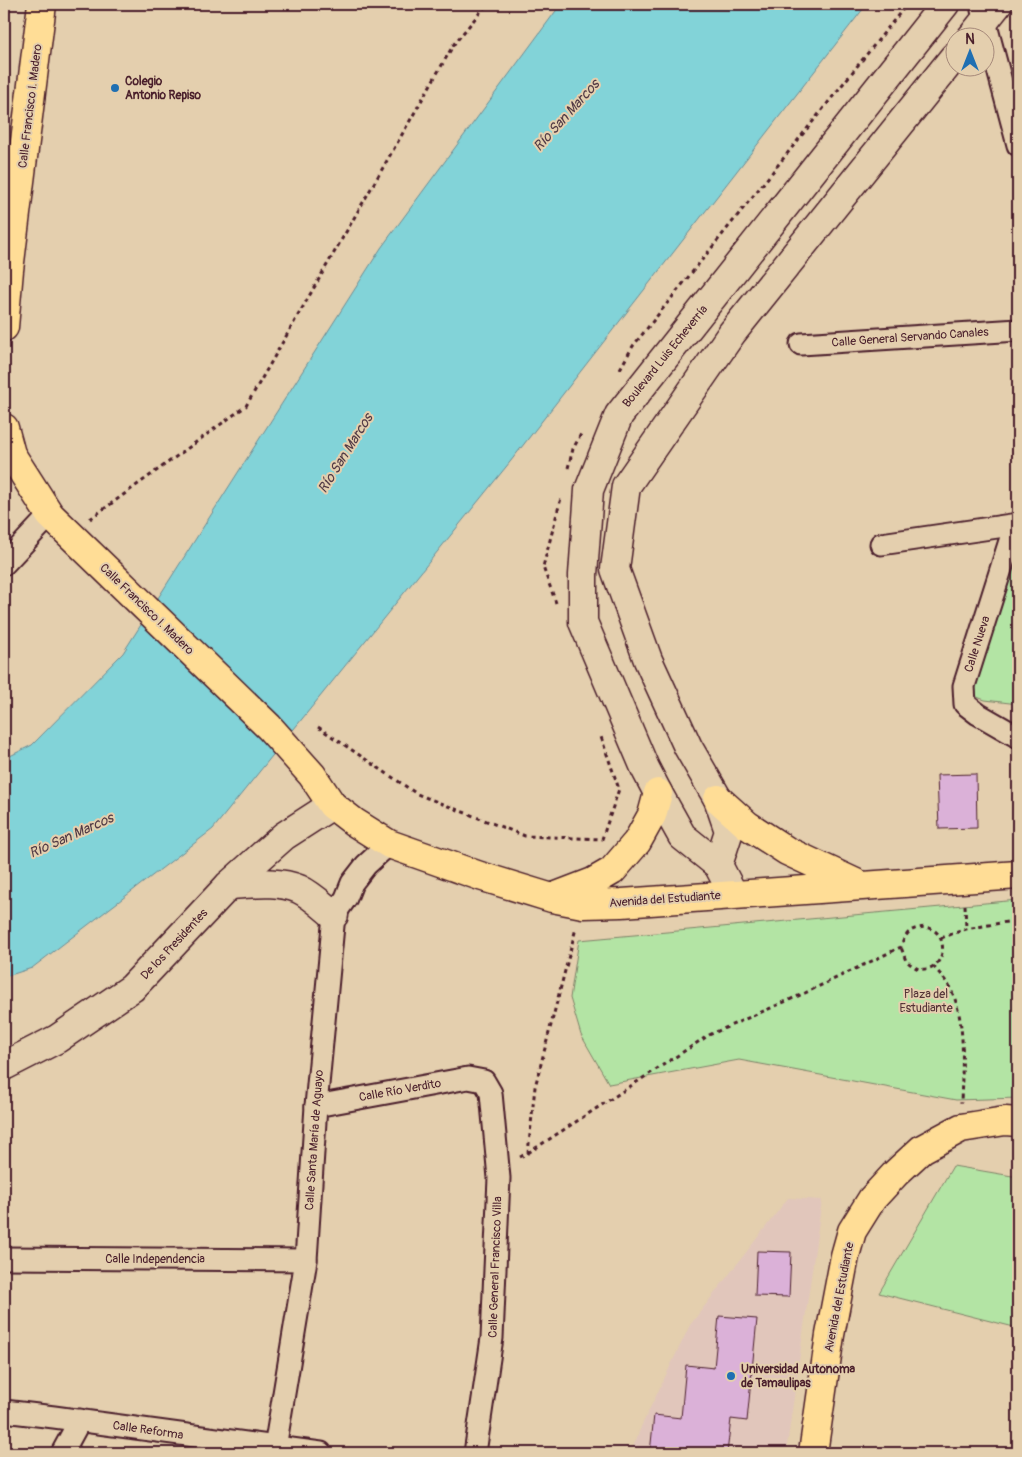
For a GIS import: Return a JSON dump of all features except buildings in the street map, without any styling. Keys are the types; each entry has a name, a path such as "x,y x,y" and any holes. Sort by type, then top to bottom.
{"main road":[{"name":"Calle Francisco I. Madero","path":"4,327 9,270 42,4"},
{"name":"Boulevard Luis Echeverría","path":"733,894 718,865 682,836 644,768 583,622 583,575 589,490 619,415 945,4"},
{"path":"718,865 729,831 718,799 688,747 648,660 614,569 626,486 732,333 944,69"},
{"name":"Calle Francisco I. Madero","path":"4,428 11,454 50,515 269,727 312,775 332,806"},
{"path":"552,898 593,882 612,871 637,842 652,815 658,793"},
{"path":"718,799 747,825 787,851 863,886"},
{"name":"Avenida del Estudiante","path":"332,806 389,844 480,876 552,898 583,904 622,903 1018,875"},
{"name":"De los Presidentes","path":"4,1066 57,1039 132,988 229,885 284,836 332,806"},
{"path":"229,885 278,884 299,889 334,915"},
{"name":"Avenida del Estudiante","path":"813,1453 844,1256 852,1231 872,1199 922,1149 961,1128 1004,1121 1018,1122"}],"street":[{"path":"983,16 1011,86 1018,145"},
{"name":"Calle General Servando Canales","path":"801,344 1018,330"},
{"path":"4,564 50,515"},
{"path":"881,544 1017,524"},
{"name":"Calle Nueva","path":"1017,524 964,686 964,704 1018,736"},
{"name":"Calle Santa María de Aguayo","path":"274,1451 306,1260 316,1106 334,915 346,898 352,883 366,865 389,844"},
{"name":"Calle Río Verdito","path":"316,1106 468,1078 484,1081"},
{"name":"Calle General Francisco Villa","path":"475,1453 492,1338 498,1171 491,1094 484,1081"},
{"name":"Calle Independencia","path":"4,1258 306,1260"},
{"name":"Calle Reforma","path":"4,1411 80,1420 274,1451 321,1453"},
{"path":"62,1453 80,1420"}],"path":[{"path":"74,539 246,406 454,44 487,4"},
{"path":"528,1153 534,1088 583,904"},
{"path":"941,938 966,929 1018,920"},
{"path":"923,927 934,930 941,938 944,948 941,959 933,966 919,969 906,961 901,947 904,937 913,929 923,927"},
{"path":"498,1171 709,1035 805,993 901,947"},
{"path":"933,966 950,988 959,1014 962,1050 961,1128"}],"shaded area":[{"name":"Universidad Autonoma de Tamaulipas","path":"788,1198 822,1200 786,1453 631,1453 641,1427 690,1325"}],"green space":[{"path":"1018,537 1018,704 985,700 966,693"},
{"name":"Plaza del Estudiante","path":"1018,900 1018,1098 956,1100 739,1060 609,1084 581,1035 570,998 579,940"},
{"path":"953,1166 1018,1177 1018,1328 879,1293"}],"water":[{"name":"Río San Marcos","path":"561,4 867,4 510,462 213,829 32,968 4,977 4,759 32,745 123,653 381,248"}],"place":[{"name":"Colegio Antonio Repiso","path":"115,88"},
{"name":"Universidad Autonoma de Tamaulipas","path":"731,1376"}]}
